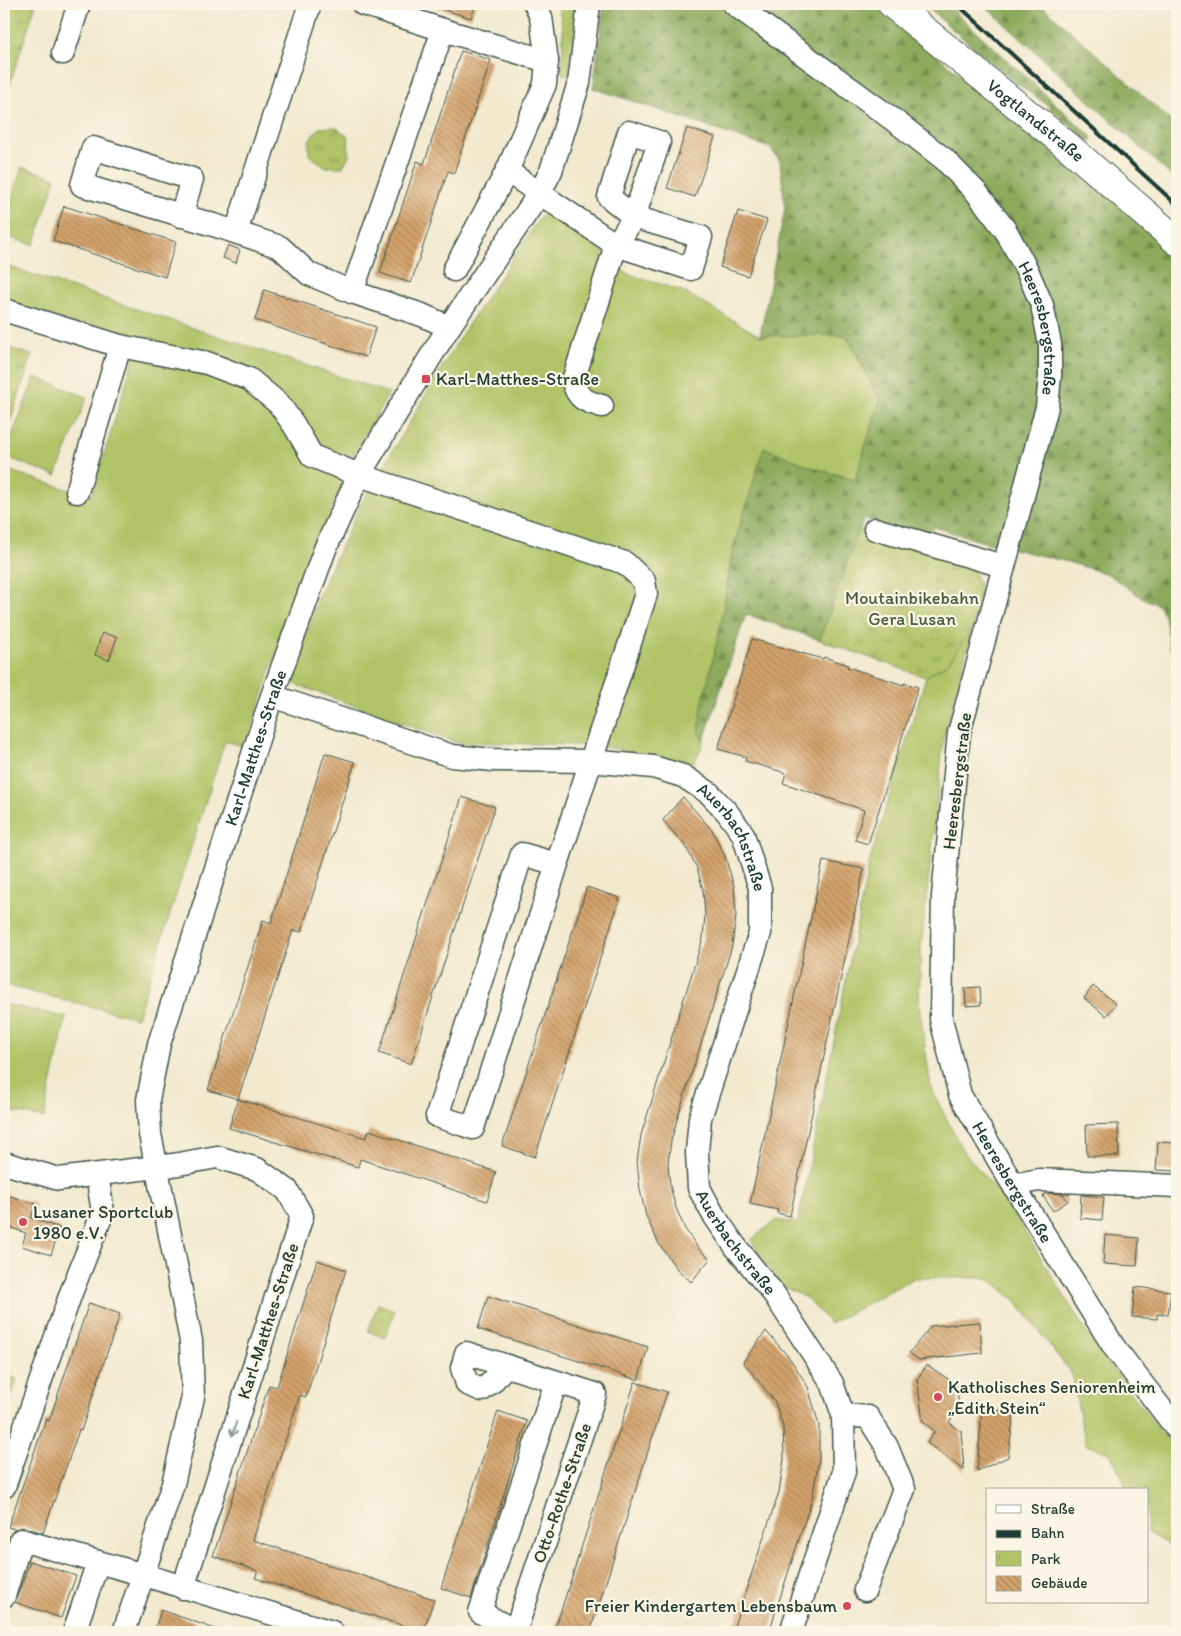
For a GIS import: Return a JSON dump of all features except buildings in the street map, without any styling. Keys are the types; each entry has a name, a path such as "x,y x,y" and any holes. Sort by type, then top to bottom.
{"main road":[{"name":"Vogtlandstraße","path":"892,4 1070,148 1177,241"}],"street":[{"path":"63,53 79,4"},
{"path":"236,232 310,4"},
{"path":"363,4 547,61"},
{"path":"454,270 506,171 545,84 547,61 541,16 535,4"},
{"name":"Karl-Matthes-Straße","path":"124,1632 172,1484 193,1397 190,1341 150,1134 148,1100 159,1044 272,696 325,549 360,476 449,327 539,194 551,171 579,83 589,4"},
{"name":"Heeresbergstraße","path":"734,4 944,159 977,193 1000,223 1027,270 1042,305 1050,344 1050,376 1047,407 959,733 943,896 941,1019 960,1095 1015,1188 1114,1347 1177,1429"},
{"path":"352,292 443,30"},
{"path":"181,216 192,180 93,148 82,185 181,216 236,232 280,247 309,274 352,292 422,315 449,327"},
{"path":"506,171 616,245 691,268 701,237 634,217 616,245 573,381 575,391 581,398 602,406"},
{"path":"4,310 120,346 206,364 249,379 279,404 312,456 360,476 625,564 644,581 646,594 473,1128 437,1116 522,854 557,864"},
{"path":"77,492 120,346"},
{"path":"875,529 1003,566"},
{"name":"Auerbachstraße","path":"272,696 452,756 493,760 591,761 653,767 683,776 709,793 727,812 743,834 760,888 760,933 700,1118 697,1152 699,1188 713,1214 735,1246 774,1294 832,1383 842,1415 844,1472 791,1632"},
{"name":"Karl-Matthes-Straße","path":"4,1163 59,1179 217,1157 257,1169 287,1190 302,1216 183,1588"},
{"path":"4,1487 72,1293 103,1212 97,1175"},
{"path":"1015,1188 1023,1183 1039,1180 1177,1186"},
{"name":"Otto-Rothe-Straße","path":"505,1366 595,1394 515,1632 480,1612 556,1382"},
{"path":"842,1415 868,1417 887,1447 904,1489 865,1590"},
{"path":"4,1596 13,1538 144,1575 329,1632"},
{"path":"74,1632 98,1562"}],"green space":[{"path":"4,4 36,4 4,102"},
{"path":"558,4 578,4 569,75 562,74 563,29"},
{"path":"604,4 873,4 1086,176 1177,254 1177,661 1169,647 1166,622 1160,606 1141,597 1108,574 934,527 926,537 864,519 820,640 746,614 704,740 699,732 702,705 721,624 733,549 764,447 811,467 855,480 880,400 846,335 760,336 785,208 780,161 770,148 593,88"},
{"path":"923,4 946,4 1091,136 1092,141 1080,135 1046,104 1011,79"},
{"path":"983,4 1040,4 1177,126 1177,181"},
{"path":"335,127 348,136 349,155 343,167 326,167 309,155 309,140 319,128"},
{"path":"22,167 56,178 34,245 4,236 4,221"},
{"path":"545,210 591,240 626,273 684,292 760,336 846,335 880,400 855,480 811,467 764,448 733,549 721,624 699,731 704,740 691,767 611,748 584,745 455,742 292,683 318,596 361,504 462,334"},
{"path":"4,265 389,393 355,452 289,612 246,747 225,741 137,1018 4,985 4,469 91,497 138,344 4,302"},
{"path":"4,347 32,355 4,442"},
{"path":"35,377 87,397 56,476 4,456"},
{"name":"Moutainbikebahn Gera Lusan","path":"859,530 956,558 972,567 981,589 973,627 948,663 925,677 820,640"},
{"path":"973,627 944,736 921,948 919,1004 931,1088 963,1151 1007,1203 1095,1346 1177,1452 1177,1554 1174,1548 1148,1533 1148,1488 1127,1488 1110,1453 1086,1445 1071,1373 1015,1300 988,1278 914,1278 830,1324 808,1299 780,1285 751,1240 776,1220 798,1223 869,863 926,677 948,663"},
{"path":"4,1004 66,1017 44,1118 4,1110"},
{"path":"378,1304 395,1310 385,1338 368,1331"},
{"path":"4,1377 17,1379 4,1421"}],"railway":[{"path":"957,4 1177,205"}],"place":[{"name":"Karl-Matthes-Straße","path":"426,379"},
{"name":"Lusaner Sportclub 1980 e.V.","path":"23,1222"},
{"name":"Katholisches Seniorenheim „Edith Stein“","path":"938,1397"},
{"name":"Freier Kindergarten Lebensbaum","path":"847,1606"}]}
